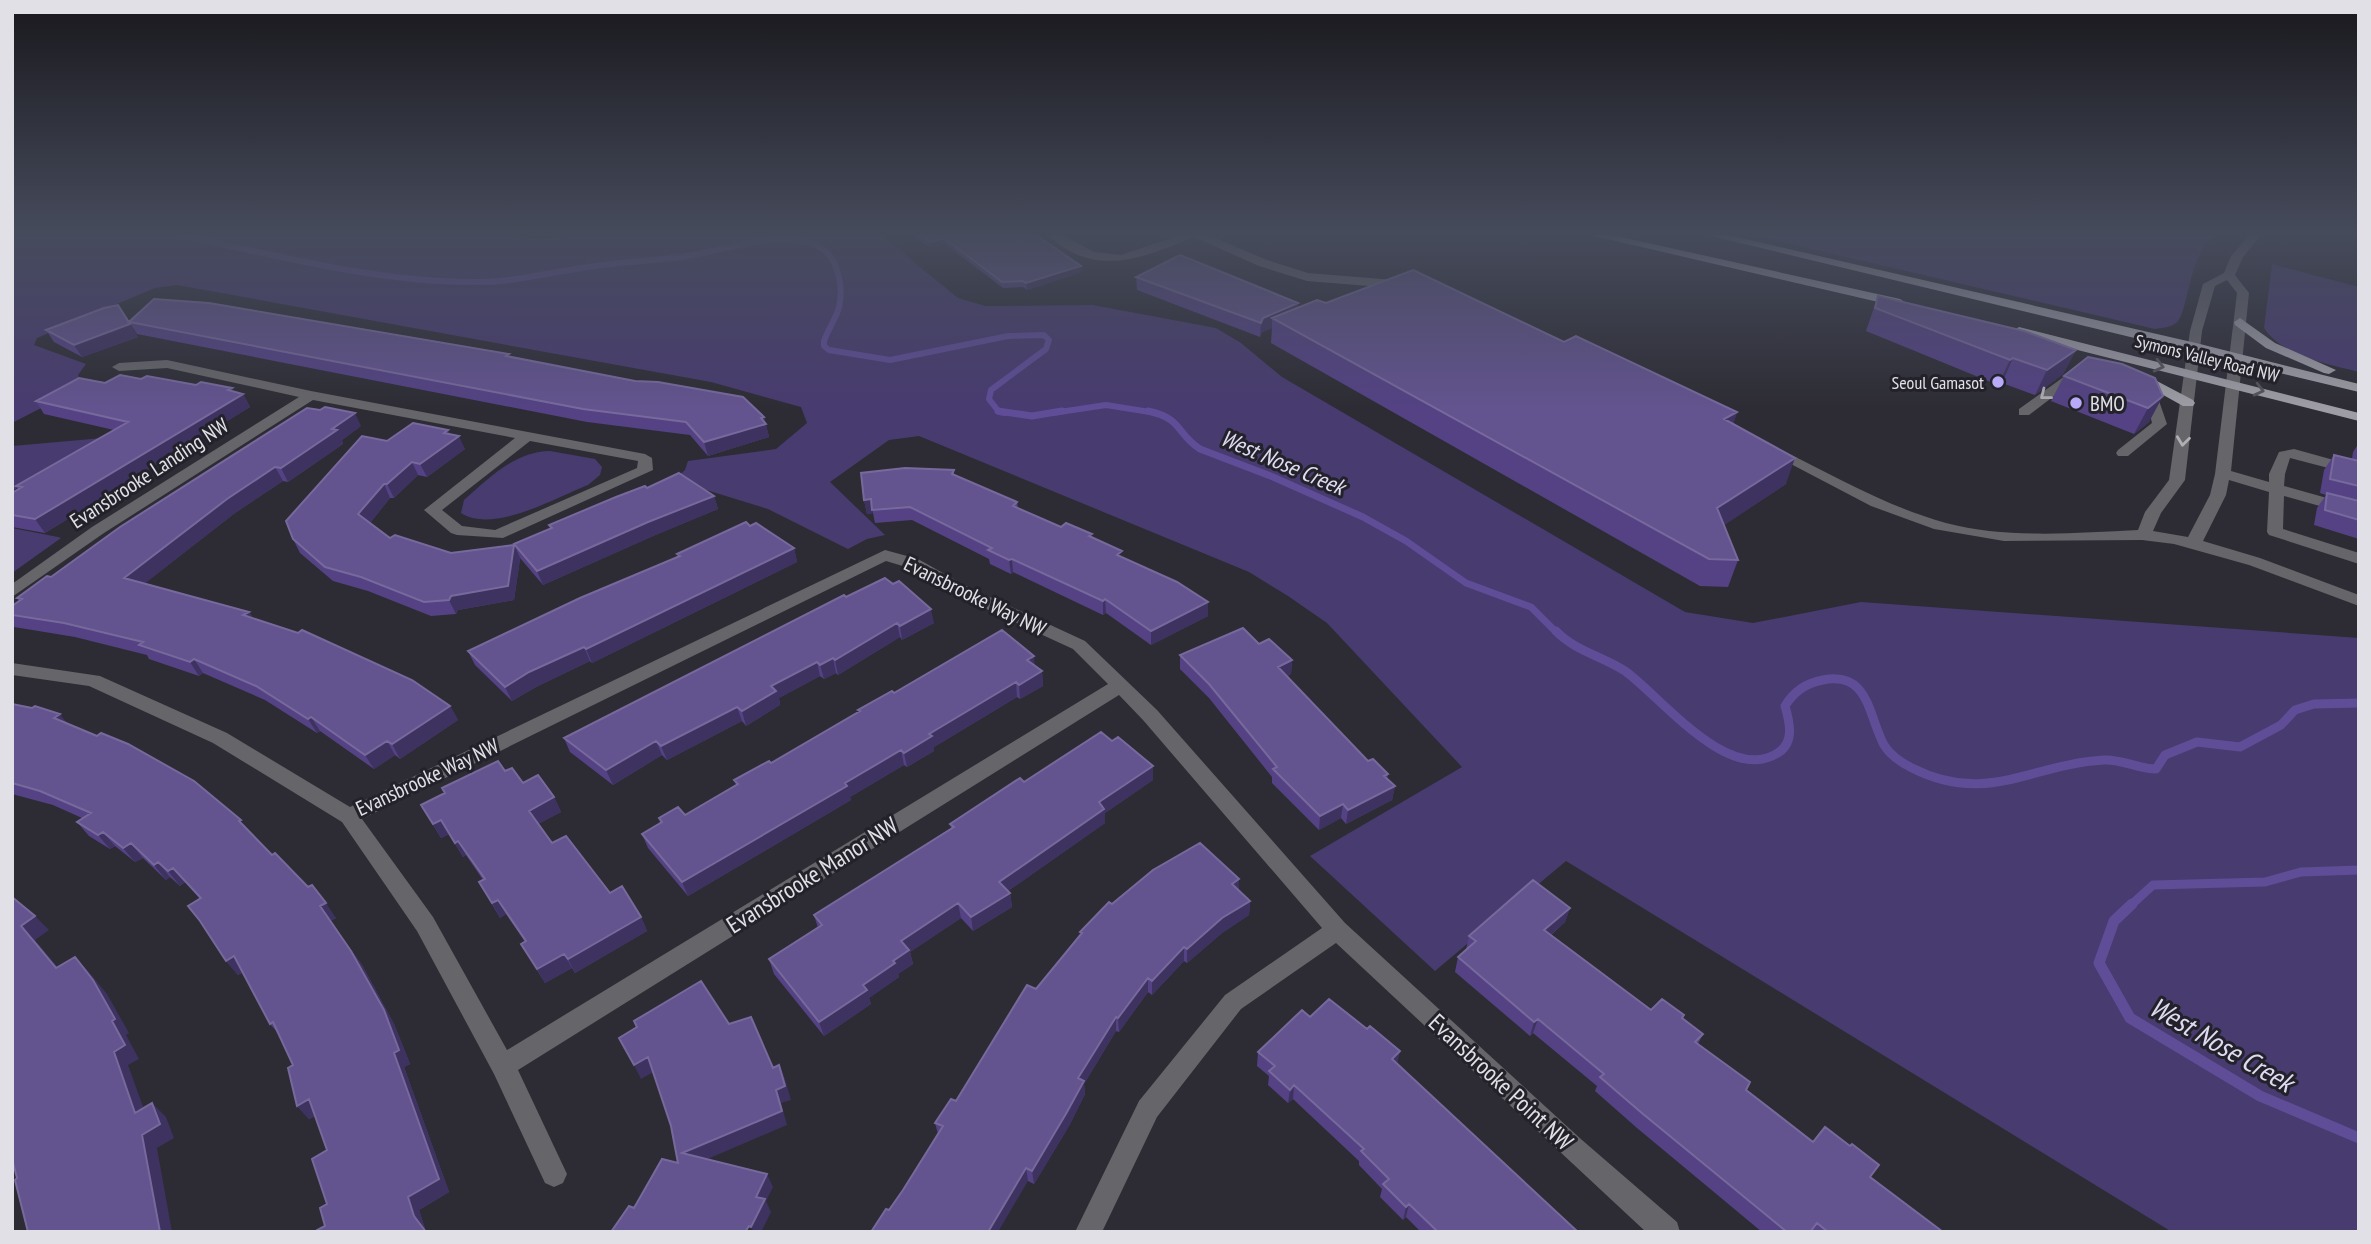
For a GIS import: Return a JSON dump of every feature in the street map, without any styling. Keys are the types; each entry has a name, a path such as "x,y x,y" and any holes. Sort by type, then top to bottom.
{"main road":[{"path":"1855,293 1917,307"},
{"name":"Symons Valley Road NW","path":"1963,293 2235,356 2359,388"},
{"path":"2240,322 2257,340 2271,347 2359,380"},
{"name":"Symons Valley Road NW","path":"2188,403 2153,381 2115,365 2010,330 2359,417"}],"street":[{"path":"2144,534 2153,512 2177,480 2196,331 2206,293"},
{"path":"2194,544 2202,522 2218,495 2223,474 2225,436 2243,293"},
{"path":"119,367 167,364 311,395 645,458 645,470 497,535 457,530 432,510 527,436"},
{"path":"2024,412 2072,375 2091,376"},
{"path":"2123,453 2160,424 2153,401 2128,387"},
{"name":"Evansbrooke Landing NW","path":"12,592 98,530 311,395"},
{"path":"1761,445 1906,514 1940,527 2001,535 2144,534 2244,558 2359,601"},
{"path":"2359,472 2294,453 2284,455 2277,474 2274,532 2359,559"},
{"path":"2223,474 2359,512"},
{"name":"Evansbrooke Way NW","path":"12,669 93,680 220,738 349,816 886,555 912,563 960,590 1079,645 1121,685 1337,930"},
{"name":"Evansbrooke Manor NW","path":"503,1066 1121,685"},
{"path":"349,816 425,924 503,1066 554,1174"},
{"path":"1088,1232 1148,1109 1233,1002 1337,930"},
{"name":"Evansbrooke Point NW","path":"1337,930 1573,1149 1667,1232"}],"shaded area":[{"path":"12,293 143,293 37,338 34,345 86,364 78,375 80,381 88,384 12,423"},
{"path":"221,293 952,293 958,298 986,306 1093,305 1216,328 1241,343 1282,377 1685,612 1753,623 1861,602 2359,638 2359,1232 2172,1232 1566,861 1435,971 1310,856 1462,767 1327,623 1249,572 919,436 889,440 830,482 885,535 867,539 848,549 768,509 674,480 685,470 688,461 776,449 807,423 801,407 711,382"},
{"path":"2001,293 2188,293 2176,323 2155,329"},
{"path":"2268,293 2359,293 2359,372 2294,352 2272,338 2264,328"},
{"path":"103,438 12,491 12,446"},
{"path":"550,451 595,459 602,467 600,475 588,485 507,517 474,518 461,513 464,500 503,468 525,456"},
{"path":"12,528 58,537 61,538 12,573"}],"building":[{"path":"1180,293 1274,293 1298,303 1263,318 1261,323"},
{"path":"1352,293 1461,293 1564,342 1576,336 1737,412 1724,419 1795,458 1717,508 1738,560 1709,559 1272,318 1317,300 1326,303"},
{"path":"1878,296 2024,331 2076,350 2047,370 2013,358 2010,360 1875,308"},
{"path":"154,299 209,303 509,354 506,356 635,381 658,382 743,397 764,417 761,418 766,424 704,442 686,422 583,409 129,322"},
{"path":"118,305 130,324 74,345 46,330 104,308"},
{"path":"2088,357 2122,364 2155,378 2163,396 2148,408 2064,376"},
{"path":"120,375 141,379 147,376 196,385 201,382 232,388 228,390 243,394 35,519 12,515 12,493 22,487 16,486 128,422 36,401 79,378 105,383"},
{"path":"325,407 355,413 332,429 337,430 281,468 275,467 227,499 124,578 249,612 243,615 298,633 302,630 412,680 450,706 392,744 387,741 365,755 311,717 308,719 256,686 194,659 190,662 139,645 143,642 64,623 12,615 12,606 22,599 17,598 120,527 307,408 320,410"},
{"path":"413,423 448,430 444,433 459,436 420,464 412,462 384,484 358,514 390,538 395,535 451,553 514,545 508,586 451,596 449,600 424,602 361,577 325,567 293,539 286,521 362,436 387,441"},
{"path":"2334,455 2359,461 2359,486 2330,479"},
{"path":"905,468 954,470 952,474 1017,502 1013,506 1061,527 1066,523 1092,534 1089,536 1122,551 1117,555 1177,582 1208,602 1151,631 1105,599 1103,601 1012,559 1009,560 988,550 992,548 910,507 872,510 871,499 864,500 861,473"},
{"path":"679,473 714,496 537,571 514,544 552,528 549,525"},
{"path":"2327,493 2359,501 2359,520 2325,510"},
{"path":"746,522 750,526 756,523 794,548 586,649 584,647 529,672 505,687 468,651 580,598 680,556 677,554"},
{"path":"885,578 893,584 899,581 931,609 900,626 897,623 835,660 833,658 820,665 817,662 771,686 776,691 742,711 737,707 661,746 656,741 606,770 564,738 844,595 846,597"},
{"path":"1243,628 1259,644 1269,639 1292,660 1278,667 1368,761 1373,759 1388,774 1384,776 1395,786 1348,810 1343,804 1320,816 1273,769 1277,767 1209,684 1180,655"},
{"path":"1002,630 1034,656 1027,660 1042,671 1019,685 1016,682 929,734 932,736 904,753 901,750 845,783 847,786 682,882 642,834 662,822 659,818 678,807 685,815 738,784 734,780 769,761 771,763 860,711 858,710 892,691 894,693"},
{"path":"12,704 32,708 35,706 60,714 54,718 97,736 101,733 128,744 194,781 241,820 239,821 272,855 275,853 308,887 312,885 326,903 320,906 351,951 384,1010 399,1050 394,1053 439,1179 408,1197 414,1216 426,1232 317,1232 325,1226 320,1208 327,1204 312,1159 327,1150 309,1099 297,1106 288,1068 293,1065 273,1022 270,1024 234,956 226,961 188,906 201,898 173,868 168,871 158,862 154,865 131,843 123,848 103,832 98,835 77,822 91,813 40,791 12,783"},
{"path":"1101,732 1112,741 1118,737 1153,766 1099,802 1104,809 999,882 1010,893 971,917 958,903 901,941 909,950 863,985 867,990 819,1022 769,959 822,925 814,915 954,827 950,824 1020,778 1024,782"},
{"path":"498,761 505,771 512,768 523,783 538,775 554,797 529,811 552,843 566,836 610,893 622,886 641,917 568,959 564,954 537,969 521,944 526,941 498,900 492,903 479,882 485,879 458,841 455,843 441,820 433,824 421,805 445,793 442,788"},
{"path":"1200,843 1239,879 1232,884 1250,901 1222,918 1187,949 1184,947 1152,981 1148,978 1118,1018 1116,1017 1078,1078 1084,1081 1032,1171 1026,1168 988,1232 871,1232 903,1190 943,1126 935,1123 951,1099 956,1101 1027,985 1036,989 1082,933 1080,932 1109,902 1112,904 1153,870"},
{"path":"1533,880 1570,908 1544,930 1651,1010 1662,999 1684,1015 1682,1018 1703,1034 1695,1042 1750,1082 1746,1090 1813,1142 1825,1127 1850,1146 1852,1144 1879,1165 1870,1177 1943,1232 1828,1232 1817,1223 1810,1232 1787,1232 1600,1077 1604,1074 1538,1019 1534,1022 1458,957 1476,941 1469,936"},
{"path":"12,897 35,916 21,926 56,968 75,957 93,980 115,1019 112,1021 125,1045 114,1052 135,1113 152,1103 160,1124 142,1135 160,1232 28,1232 12,1159"},
{"path":"701,981 729,1024 751,1017 773,1068 779,1065 785,1086 776,1090 782,1111 682,1153 767,1174 756,1197 765,1199 751,1227 745,1232 611,1232 629,1206 634,1208 662,1159 678,1163 671,1126 648,1057 634,1065 619,1038 637,1027 634,1021"},
{"path":"1329,999 1367,1029 1370,1026 1400,1051 1392,1059 1578,1232 1438,1232 1409,1204 1406,1207 1383,1184 1389,1179 1361,1151 1364,1149 1294,1085 1290,1090 1269,1071 1275,1066 1258,1052 1302,1010 1310,1017"}],"waterway":[{"name":"West Nose Creek","path":"841,293 836,316 824,341 824,346 829,350 890,360 1008,336 1044,335 1049,340 1046,349 991,390 989,399 998,411"},
{"name":"West Nose Creek","path":"1053,413 1106,405 1156,413"},
{"name":"West Nose Creek","path":"998,411 1032,416 1062,411"},
{"name":"West Nose Creek","path":"998,411 1005,413"},
{"name":"West Nose Creek","path":"1148,411 1156,413"},
{"name":"West Nose Creek","path":"1156,413 1174,422 1200,449 1273,477 1363,517 1406,541 1466,583 1531,607 1557,633"},
{"name":"West Nose Creek","path":"1556,631 1572,644 1625,671 1695,733 1737,757 1757,760 1782,750 1790,733 1785,706 1801,688 1823,680 1838,679 1850,682 1865,698 1884,745 1893,755 1912,768 1939,779 1963,783 2009,780 2054,768 2104,760 2156,769 2165,755 2197,742 2240,747 2281,725 2295,710 2314,704 2359,703"},
{"name":"West Nose Creek","path":"2130,906 2153,885 2265,882 2301,872 2359,870"},
{"name":"West Nose Creek","path":"2132,904 2114,921 2099,963 2130,1018 2260,1096 2359,1138"}],"place":[{"name":"Seoul Gamasot","path":"1998,382"},
{"name":"BMO","path":"2076,403"}]}
